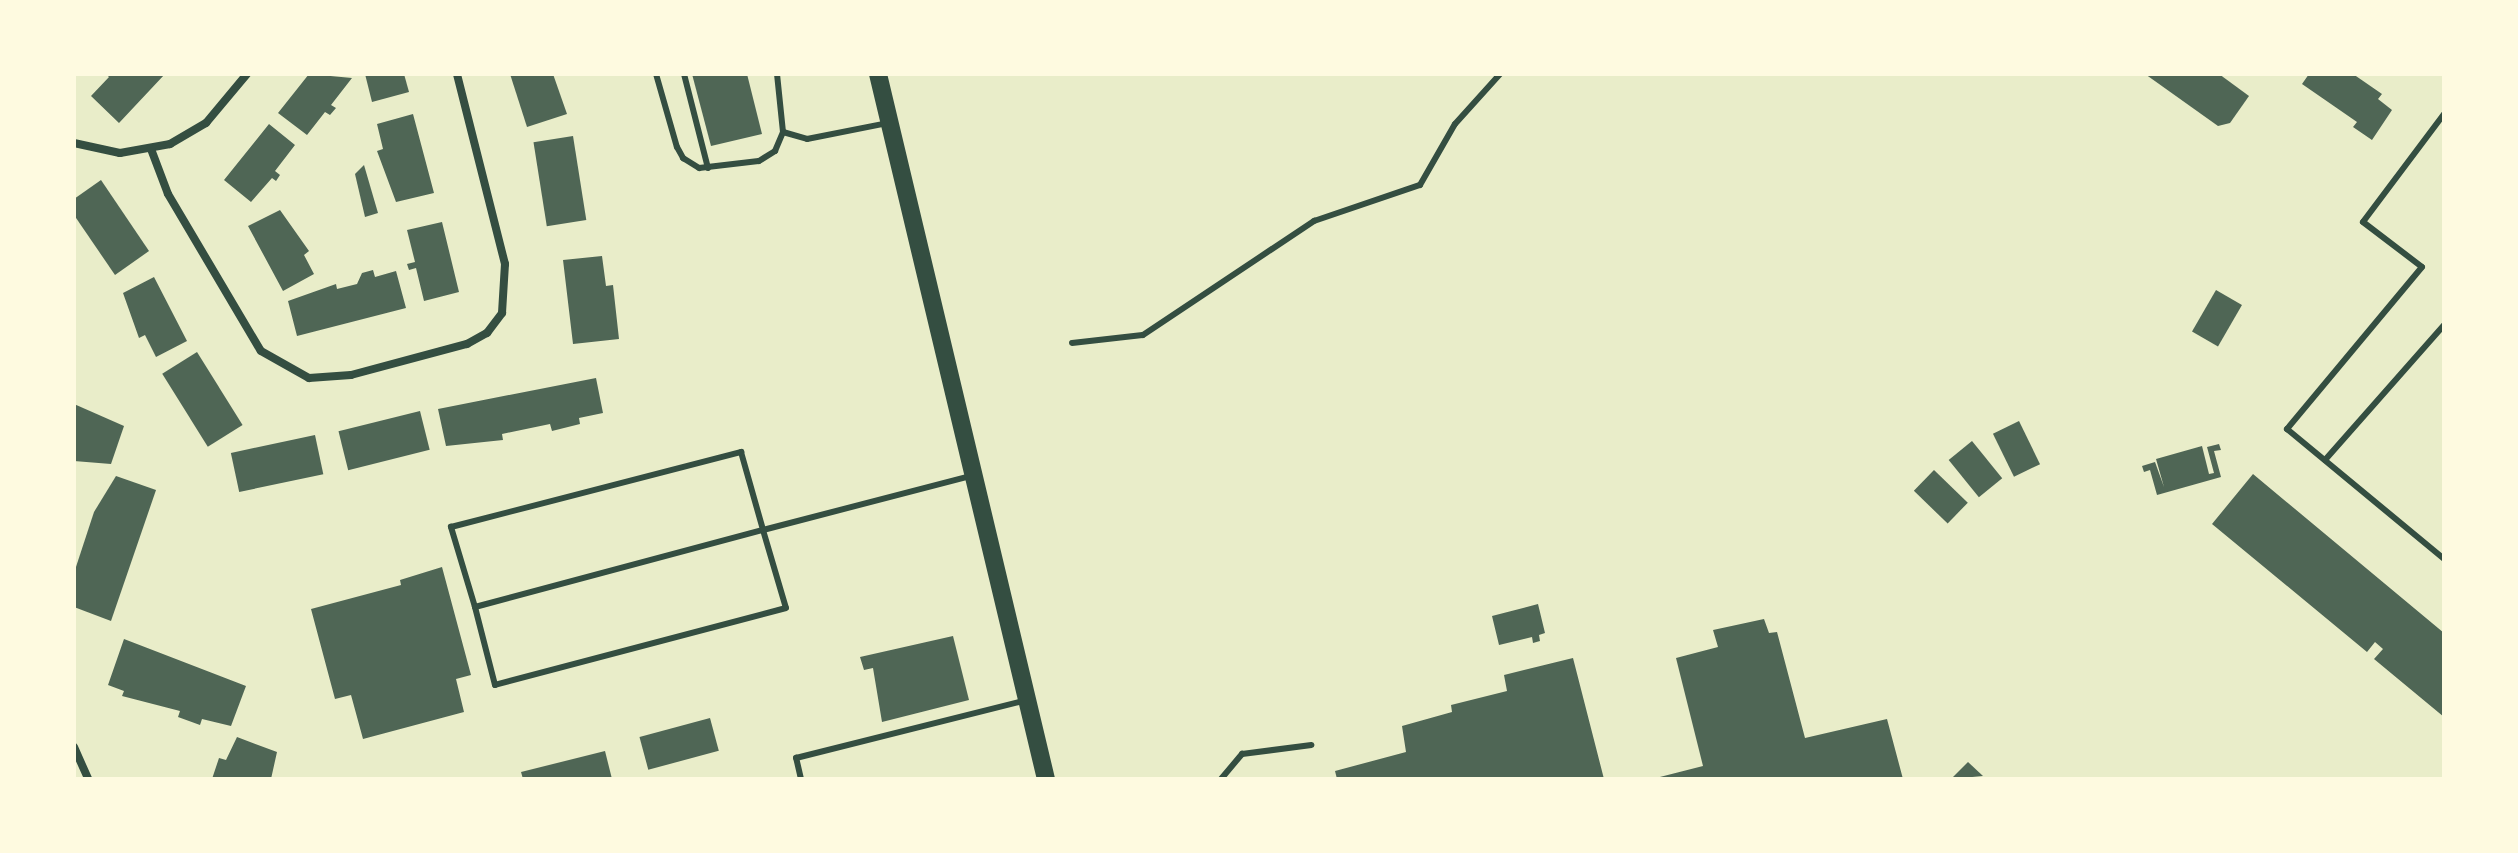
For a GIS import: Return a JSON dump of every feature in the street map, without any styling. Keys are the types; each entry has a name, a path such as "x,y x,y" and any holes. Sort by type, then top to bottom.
{"main road":[{"path":"878,74 1046,779"}],"street":[{"path":"74,143 105,153 151,149 183,139 206,123 247,74"},
{"path":"151,149 168,194 261,351 309,378 351,375 467,344 487,333 502,313 505,264 457,74"},
{"path":"74,747 88,779"}],"lane":[{"path":"656,74 683,158 708,168 759,161 775,151 783,132 777,74"},
{"path":"684,74 708,168"},
{"path":"1072,343 1143,335 1314,221 1420,185 1455,124 1500,74"},
{"path":"2444,114 2363,222 2422,267 2287,429 2444,559"},
{"path":"783,132 807,139 890,122"},
{"path":"2325,460 2444,325"},
{"path":"741,452 786,608 495,685 475,607 451,527 741,452"},
{"path":"475,607 974,475"},
{"path":"801,779 796,758 1026,700"},
{"path":"1221,779 1242,754 1311,745"}],"building":[{"path":"106,74 165,74 119,123 91,96 109,77"},
{"path":"309,74 352,78 331,105 336,108 330,115 325,112 307,135 278,113"},
{"path":"365,74 404,74 409,92 372,102"},
{"path":"510,74 553,74 567,114 527,127"},
{"path":"692,74 747,74 762,134 711,146"},
{"path":"2145,74 2219,74 2249,96 2230,123 2218,126"},
{"path":"2309,74 2353,74 2382,94 2378,99 2392,110 2372,140 2353,127 2357,122 2302,84"},
{"path":"413,114 434,193 396,202 377,151 383,149 377,124"},
{"path":"269,124 295,145 275,171 280,175 276,181 272,178 251,202 224,180"},
{"path":"573,136 586,220 547,226 533,142"},
{"path":"364,165 378,213 365,217 355,174"},
{"path":"101,180 149,251 115,275 74,215 74,199"},
{"path":"280,210 309,251 304,255 314,274 283,291 248,226"},
{"path":"442,222 459,292 424,301 416,268 409,270 407,264 415,262 407,230"},
{"path":"602,256 606,286 613,285 619,339 573,344 563,260"},
{"path":"373,270 375,277 396,271 406,308 297,336 288,301 336,284 337,289 357,284 362,273"},
{"path":"154,277 187,341 156,357 145,335 139,338 123,293"},
{"path":"2216,290 2242,305 2218,347 2192,332"},
{"path":"197,352 243,425 208,447 162,374"},
{"path":"596,378 603,413 579,418 580,424 552,431 550,424 502,434 503,440 446,446 438,409"},
{"path":"74,404 124,426 111,464 74,461"},
{"path":"420,411 430,450 348,470 338,431"},
{"path":"2019,421 2040,464 2014,477 1993,434"},
{"path":"315,435 323,474 239,492 231,453"},
{"path":"1972,441 2002,478 1979,497 1949,460"},
{"path":"2219,444 2221,450 2214,451 2221,477 2157,495 2150,470 2144,472 2142,466 2155,462 2164,487 2156,459 2202,446 2209,474 2214,473 2207,447"},
{"path":"1934,470 1968,503 1948,524 1914,491"},
{"path":"2253,474 2444,633 2444,717 2374,659 2383,649 2375,642 2367,652 2212,524"},
{"path":"116,476 156,490 111,621 74,607 74,573 94,512"},
{"path":"442,567 471,675 456,679 464,712 363,739 351,695 335,699 311,609 401,585 400,580"},
{"path":"1538,604 1545,633 1539,635 1540,641 1533,643 1532,637 1499,645 1492,616"},
{"path":"1764,619 1769,633 1777,632 1805,738 1887,719 1903,779 1652,779 1703,766 1676,658 1718,647 1713,630"},
{"path":"953,636 969,700 882,722 873,668 864,670 860,657"},
{"path":"124,639 246,686 231,726 202,719 200,725 178,717 180,711 122,696 124,691 108,685"},
{"path":"1573,658 1604,779 1337,779 1335,771 1406,752 1402,726 1452,712 1451,705 1507,691 1504,675"},
{"path":"710,718 719,751 648,770 639,737"},
{"path":"237,737 277,752 271,779 212,779 219,758 226,760"},
{"path":"605,751 612,779 523,779 521,772"},
{"path":"1968,762 1983,776 1951,779"}]}
